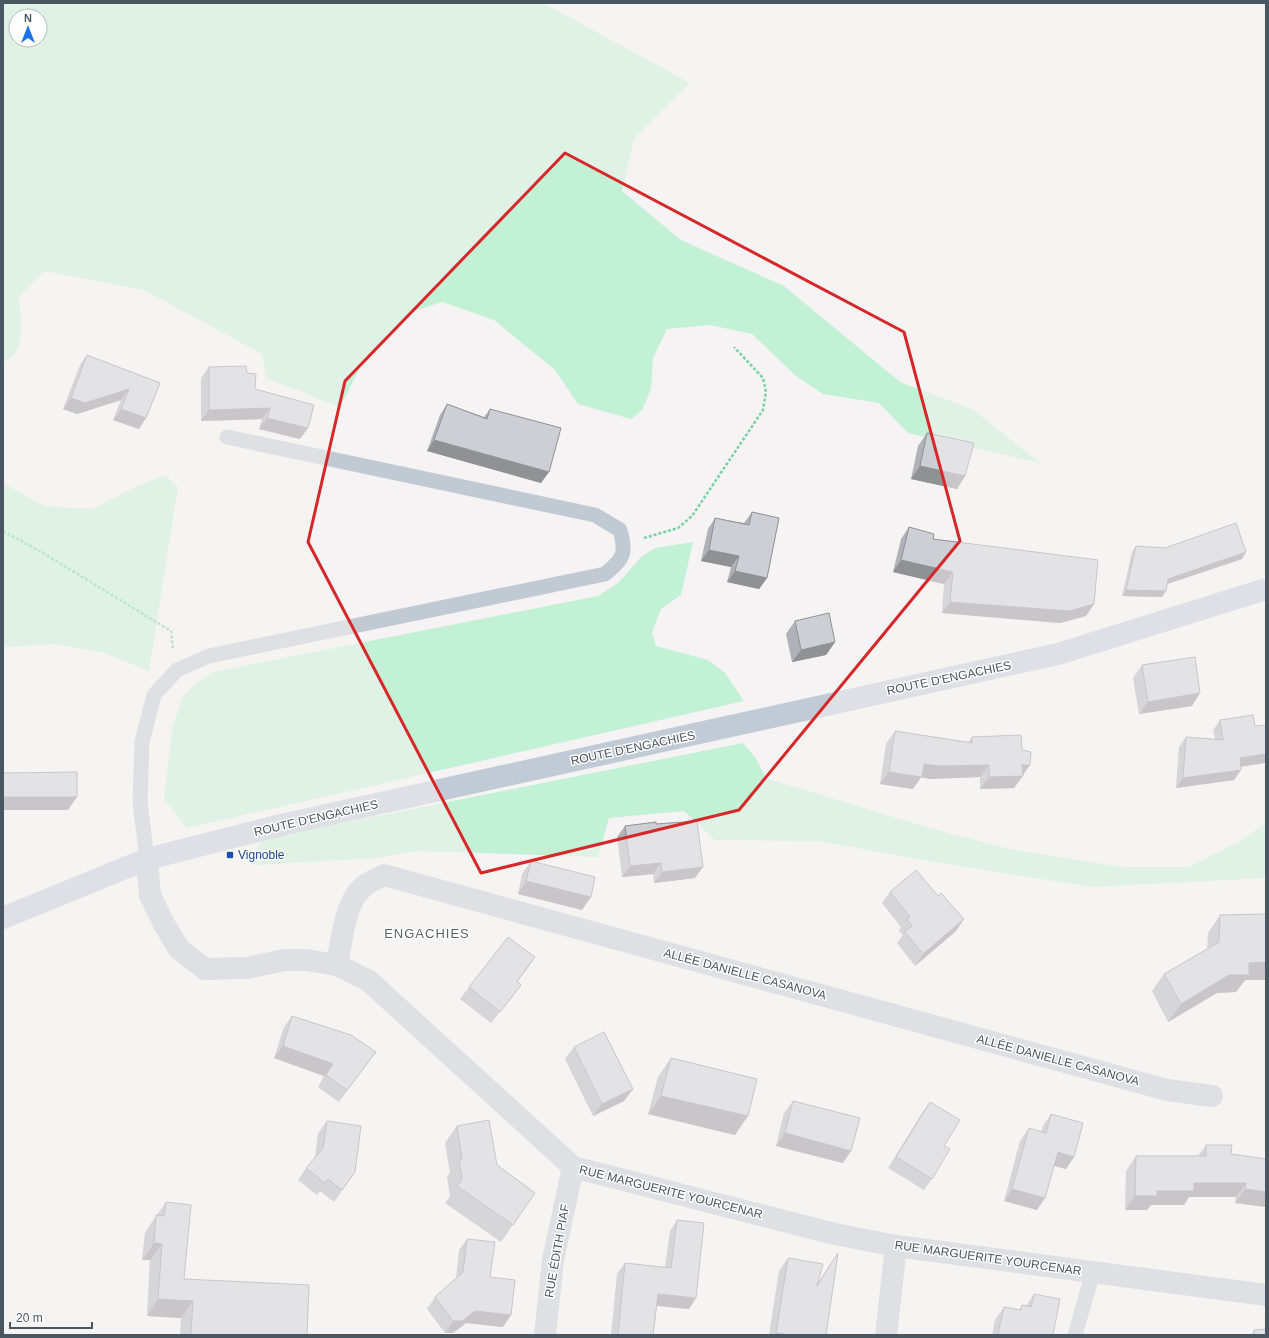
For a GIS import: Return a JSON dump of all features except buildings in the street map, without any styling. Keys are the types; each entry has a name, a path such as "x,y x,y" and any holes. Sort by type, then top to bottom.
{"street":[{"name":"ROUTE D'ENGACHIES","path":"3,918 147,859 281,826 1058,654 1266,589"},
{"name":"RUE MARGUERITE YOURCENAR","path":"147,859 150,895 164,924 179,949 205,969 247,968 284,960 306,960 337,965 369,981 573,1167 835,1234 896,1246 1266,1295"},
{"name":"ALLÉE DANIELLE CASANOVA","path":"337,965 349,908 356,894 365,885 384,875 1160,1088 1212,1096"},
{"name":"RUE ÉDITH PIAF","path":"544,1335 553,1260 573,1167"},
{"path":"886,1335 896,1246"}],"lane":[{"path":"147,859 140,802 142,742 154,695 177,670 209,656 605,574 620,561 624,545 620,530 595,515 227,437"},
{"path":"1075,1335 1093,1272"}],"path":[{"path":"624,545 678,528 692,516 763,410 766,392 763,378 734,347"},
{"path":"3,531 43,553 171,631 177,670"}],"highlighted area":[{"path":"565,153 904,332 960,541 739,810 481,873 308,542 345,381"}],"green space":[{"path":"3,3 543,3 690,83 634,139 622,191 681,240 784,286 900,382 972,409 1040,463 908,433 879,403 823,394 796,376 752,334 710,325 667,329 653,358 651,389 642,410 631,419 578,404 555,370 494,320 442,302 411,312 365,358 340,407 266,378 262,354 144,290 44,271 19,297 21,334 16,351 11,357 3,362"},
{"path":"165,475 178,487 149,671 102,652 54,644 3,647 3,483 44,506 92,509 131,489"},
{"path":"693,542 681,595 661,609 652,633 656,646 708,660 725,673 744,701 187,828 164,799 172,729 183,696 195,684 213,672 598,596 618,583 642,556 655,548"},
{"path":"743,743 755,757 766,778 926,827 1009,849 1122,867 1189,867 1238,842 1266,823 1266,878 1092,887 935,862 818,841 715,840 684,811 609,818 598,857 418,851 377,858 255,865 254,853 263,839"}],"place":[{"name":"Vignoble","path":"230,855"}],"district":[{"name":"ENGACHIES","path":"427,933"}]}
